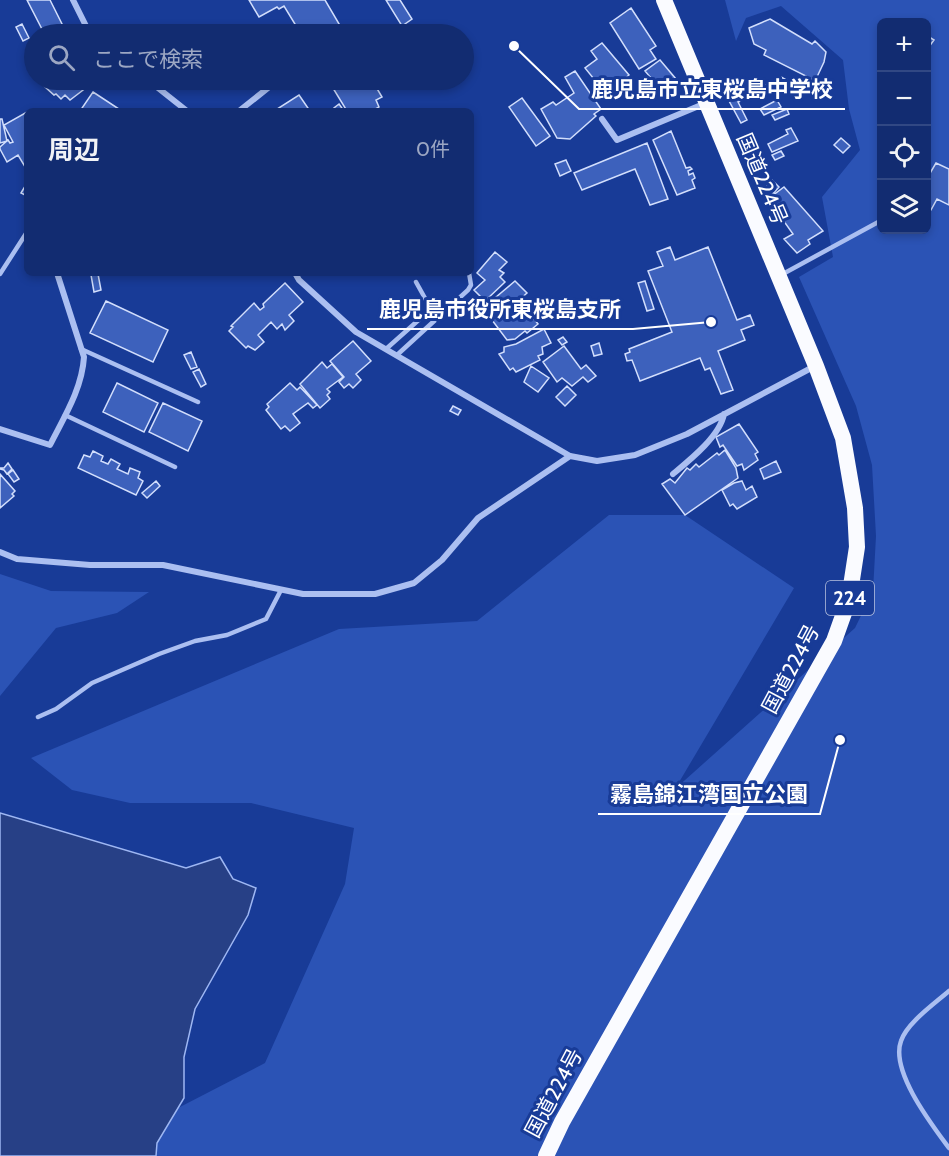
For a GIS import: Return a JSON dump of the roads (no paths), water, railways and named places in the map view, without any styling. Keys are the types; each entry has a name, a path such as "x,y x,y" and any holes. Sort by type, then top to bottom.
{"highway":[{"name":"国道224号","path":"546,1156 562,1122 834,641 849,599 857,547 855,508 843,438 816,366 664,0"}],"street":[{"path":"73,0 85,24"},
{"path":"161,90 183,108"},
{"path":"243,108 265,90"},
{"path":"602,118 616,140 706,103"},
{"path":"0,429 50,445 83,371 84,357 58,276"},
{"path":"297,276 356,332 570,456 597,461 635,455 687,434 816,366"},
{"path":"673,474 693,458 722,424 724,414"},
{"path":"0,552 17,559 90,565 163,565 303,594 375,594 414,583 442,560 478,518 570,456"}],"lane":[{"path":"778,276 877,223"},
{"path":"0,274 24,237"},
{"path":"397,355 468,290 471,285 470,276"},
{"path":"386,349 431,309 416,282"},
{"path":"81,349 198,402"},
{"path":"65,415 175,467"},
{"path":"38,717 56,709 92,683 159,654 195,641 227,635 266,619 281,590"},
{"path":"949,991 913,1022 900,1041 900,1065 923,1112 949,1148"}],"place":[{"name":"鹿児島市立東桜島中学校","path":"514,46"},
{"name":"鹿児島市役所東桜島支所","path":"711,322"},
{"name":"霧島錦江湾国立公園","path":"840,740"}]}
